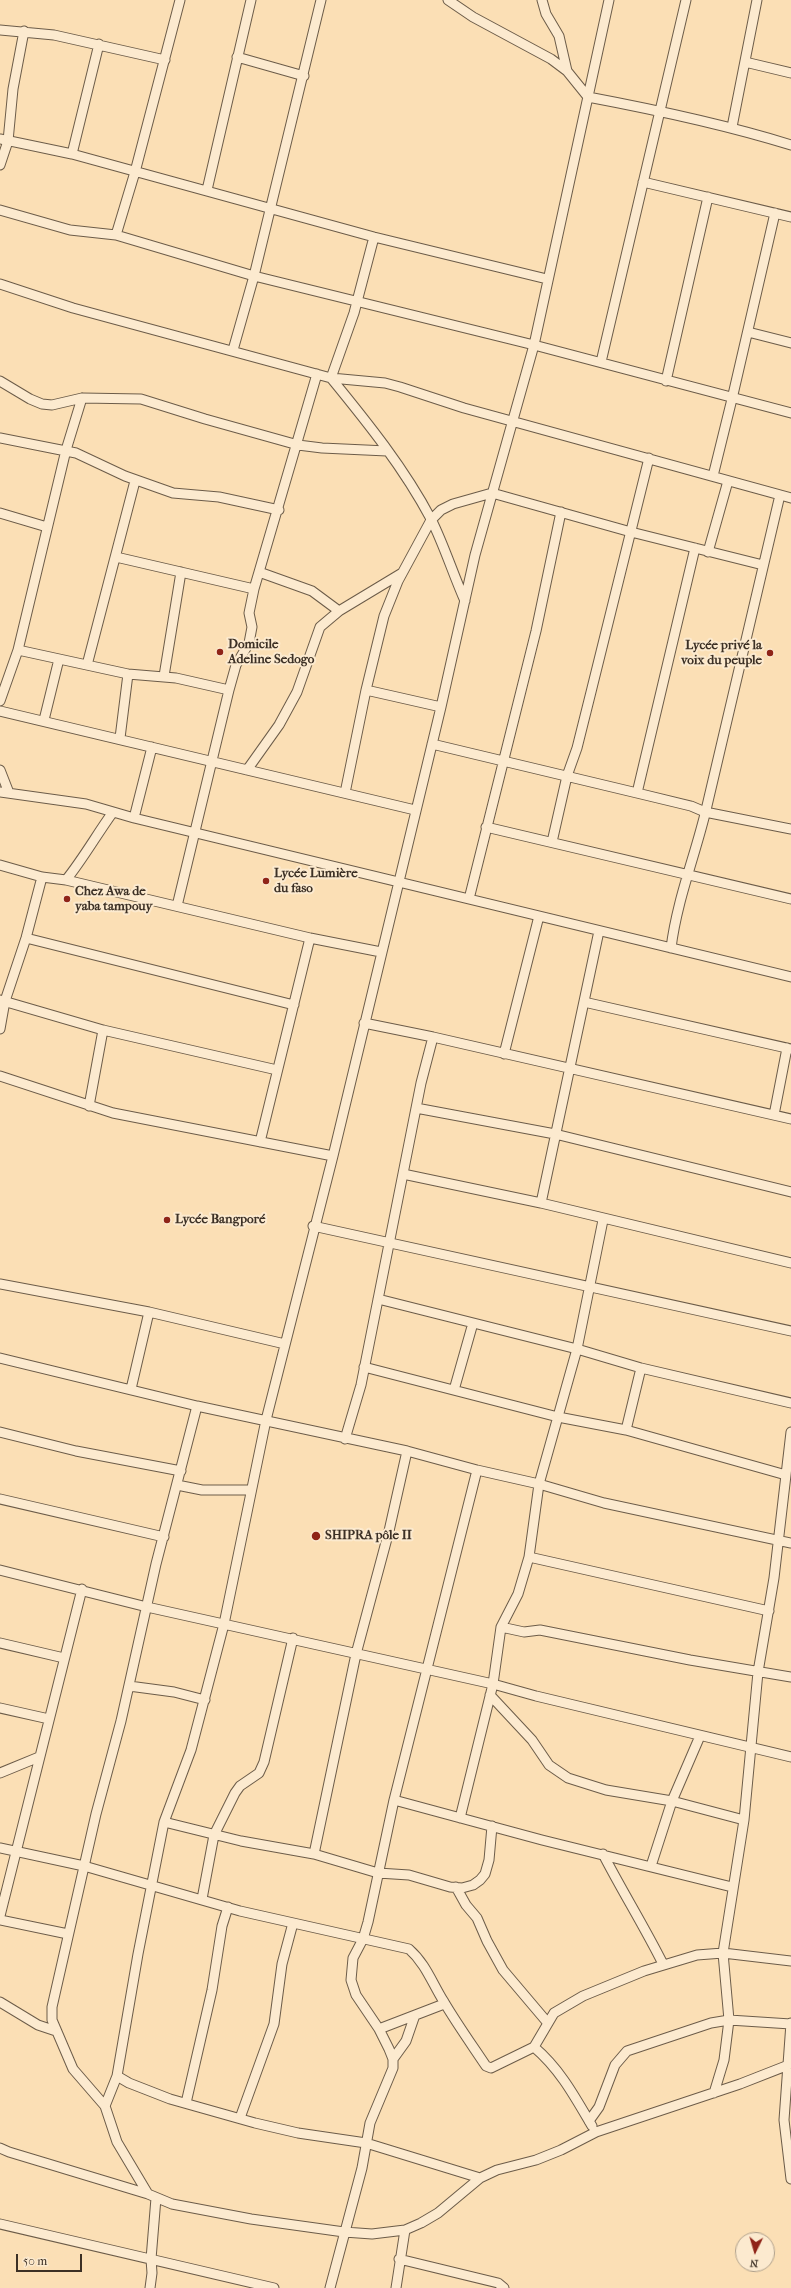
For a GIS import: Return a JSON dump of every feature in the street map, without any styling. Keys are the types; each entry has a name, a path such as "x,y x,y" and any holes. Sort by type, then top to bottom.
{"street":[{"path":"116,236 135,172 180,0"},
{"path":"207,190 236,57 251,0"},
{"path":"233,350 254,276 304,76 321,0"},
{"path":"448,0 473,17 551,59 566,71 588,97 661,110 732,127 791,145"},
{"path":"542,0 546,14 559,36 566,71"},
{"path":"105,2106 117,2076 138,1954 164,1822 191,1750 224,1624 266,1420 333,1156 441,707 456,632 492,493 534,345 547,279 609,0"},
{"path":"601,362 686,0"},
{"path":"732,127 758,0"},
{"path":"0,30 24,31 99,44 165,60"},
{"path":"0,165 24,31"},
{"path":"72,154 99,44"},
{"path":"236,57 304,76"},
{"path":"745,62 791,73"},
{"path":"4,140 72,154 374,237 547,279"},
{"path":"643,182 791,217"},
{"path":"666,381 708,197"},
{"path":"0,210 70,230 116,236 254,276 601,362 732,399 791,413"},
{"path":"713,476 748,332 774,213"},
{"path":"331,378 357,301 374,237"},
{"path":"0,284 73,308 233,350 331,378 385,383 512,421 791,498"},
{"path":"748,332 791,344"},
{"path":"177,906 229,690 236,665 249,643 252,627 249,613 254,589 279,510 317,374"},
{"path":"331,378 387,451 431,520 465,601"},
{"path":"0,381 30,399 42,404 52,405 82,398 141,399 298,445 322,448 387,451"},
{"path":"0,701 18,650 66,450 82,398"},
{"path":"0,438 76,452 135,481 173,493 219,497 279,510"},
{"path":"552,842 567,776 577,748 649,458"},
{"path":"708,552 728,480"},
{"path":"87,665 135,481"},
{"path":"345,793 366,690 384,616 402,573 431,520 441,510 453,504 492,493 631,532 763,565"},
{"path":"671,948 687,874 705,812 780,495"},
{"path":"469,899 536,631 561,512"},
{"path":"0,513 48,527"},
{"path":"638,793 695,548"},
{"path":"116,557 254,589"},
{"path":"164,676 181,572"},
{"path":"259,572 312,590 339,612"},
{"path":"247,770 279,724 297,692 320,627 339,612 402,573"},
{"path":"18,650 128,674 164,676 229,690"},
{"path":"44,720 59,659"},
{"path":"120,738 128,674"},
{"path":"366,690 441,707"},
{"path":"0,711 120,738 415,810"},
{"path":"432,744 503,763 567,776 691,806 705,812 791,829"},
{"path":"134,818 152,747"},
{"path":"0,770 4,792 86,804 195,833 791,977"},
{"path":"66,880 77,866 97,832 112,812"},
{"path":"486,827 791,899"},
{"path":"0,865 42,877 66,880 310,938 381,952"},
{"path":"0,1029 2,1001 26,938 42,877"},
{"path":"504,1054 539,916"},
{"path":"540,1203 599,931"},
{"path":"26,938 294,1005"},
{"path":"260,1142 310,938"},
{"path":"2,1001 103,1030 277,1070"},
{"path":"584,1002 789,1049 774,1115"},
{"path":"364,1024 433,1037 791,1119"},
{"path":"89,1106 103,1030"},
{"path":"345,1439 364,1367 416,1108 433,1037"},
{"path":"0,1076 113,1114 333,1156"},
{"path":"416,1108 555,1134 791,1192"},
{"path":"403,1174 540,1203 603,1220 791,1263"},
{"path":"460,1818 493,1684 501,1627 518,1594 529,1557 539,1484 578,1349 603,1220"},
{"path":"314,1226 589,1288 791,1331"},
{"path":"0,1284 149,1312 285,1344"},
{"path":"378,1299 578,1349 641,1368 791,1403"},
{"path":"131,1389 149,1312"},
{"path":"454,1390 473,1323"},
{"path":"0,1358 197,1406 266,1420 345,1439 407,1451 477,1470 539,1484 604,1503 791,1543"},
{"path":"364,1367 558,1417 626,1430 786,1475"},
{"path":"626,1430 641,1368"},
{"path":"150,2288 152,2273 152,2196 117,2142 105,2106 75,2071 56,2031 51,2015 84,1866 197,1406"},
{"path":"0,1432 76,1451 181,1471"},
{"path":"714,2093 724,2060 729,2020 723,1952 732,1887 744,1820 758,1672 769,1610 791,1432"},
{"path":"314,1854 356,1654 389,1531 407,1451"},
{"path":"330,2288 362,2168 370,2123 393,2068 393,2059 379,2029 356,1995 351,1980 353,1958 363,1939 368,1922 394,1800 477,1470"},
{"path":"177,1485 202,1490 251,1490"},
{"path":"0,1499 164,1537"},
{"path":"529,1557 769,1610"},
{"path":"0,1570 82,1589 147,1607 293,1638 356,1654 493,1684 700,1736 791,1757"},
{"path":"0,1916 82,1589"},
{"path":"501,1627 529,1633 540,1630 791,1677"},
{"path":"202,1900 214,1834 235,1793 240,1786 259,1773 264,1762 293,1638"},
{"path":"0,1643 64,1658"},
{"path":"129,1686 174,1692 205,1700"},
{"path":"490,1695 532,1740 549,1765 568,1778 606,1790 672,1801 744,1820"},
{"path":"0,1708 49,1719"},
{"path":"651,1866 672,1801 700,1736"},
{"path":"0,1773 39,1757"},
{"path":"394,1800 732,1887"},
{"path":"164,1822 241,1841 314,1854 378,1873 409,1875 456,1887 473,1885 480,1880 484,1874 489,1860 492,1826"},
{"path":"0,1848 84,1866 152,1887 228,1907 409,1949 419,1958 426,1968 444,2004 486,2066 491,2068 534,2047 554,2013 584,1996 663,1964 697,1954 723,1952 791,1961"},
{"path":"603,1854 628,1901 644,1926 663,1964"},
{"path":"456,1887 466,1905 477,1918 487,1941 503,1970 548,2022"},
{"path":"186,2103 212,1990 222,1926 228,1907"},
{"path":"0,1920 68,1934"},
{"path":"240,2118 274,2024 282,1964 293,1922"},
{"path":"0,2002 38,2025 56,2031"},
{"path":"379,2029 444,2004"},
{"path":"393,2059 406,2041 415,2015"},
{"path":"589,2121 600,2107 615,2065 627,2051 678,2032 729,2020 791,2024 784,2120 791,2179"},
{"path":"534,2047 552,2062 596,2132"},
{"path":"0,2148 152,2196 172,2204 251,2219 344,2232 372,2234 405,2230 438,2213 480,2178 517,2164 536,2160 561,2150 596,2132 714,2093 789,2065"},
{"path":"117,2076 129,2083 186,2103 298,2133 366,2143 480,2178"},
{"path":"0,2224 274,2288"},
{"path":"396,2288 399,2259 405,2230"},
{"path":"399,2259 498,2283 504,2288"}],"place":[{"name":"Domicile Adeline Sedogo","path":"220,652"},
{"name":"Lycée privé la voix du peuple","path":"770,653"},
{"name":"Lycée Lumière du faso","path":"266,881"},
{"name":"Chez Awa de yaba tampouy","path":"67,899"},
{"name":"Lycée Bangporé","path":"167,1220"},
{"name":"SHIPRA pôle II","path":"316,1536"}]}
